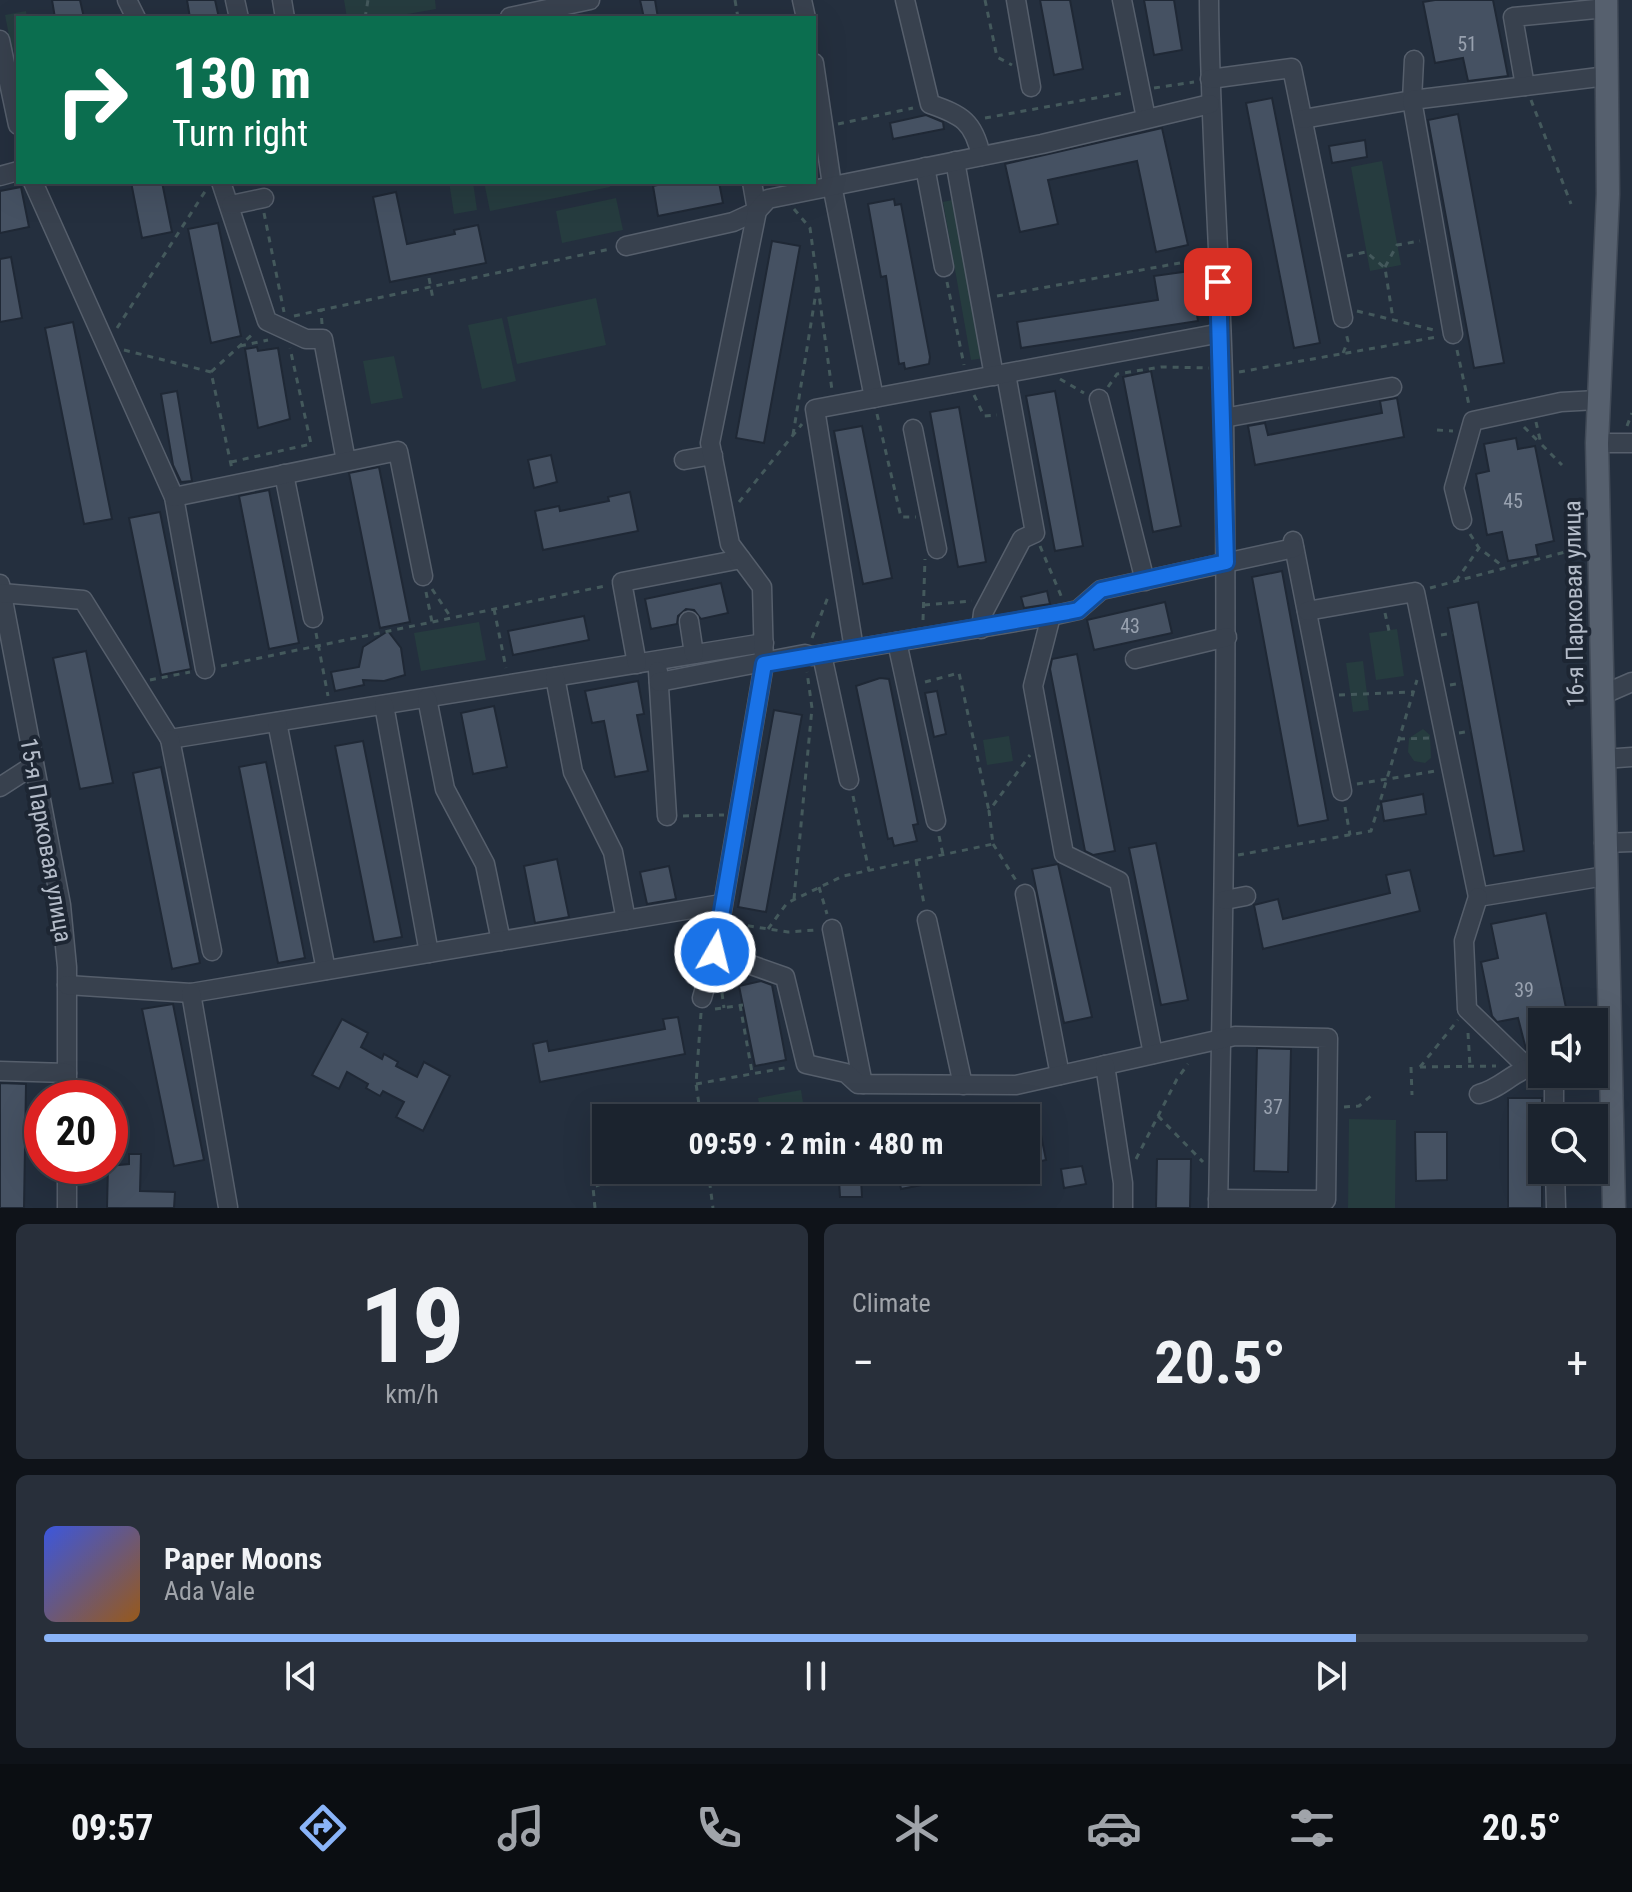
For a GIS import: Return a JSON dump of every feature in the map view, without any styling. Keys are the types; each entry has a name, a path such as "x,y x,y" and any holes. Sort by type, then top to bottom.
{"main road":[{"name":"16-я Парковая улица","path":"1603,1008 1605,876 1597,400 1602,368 1608,194 1606,4"},
{"name":"16-я Парковая улица","path":"1604,1088 1614,1208"}],"street":[{"path":"515,16 590,0"},
{"path":"905,0 930,104 955,112 976,132 981,156"},
{"path":"1016,0 1030,81"},
{"path":"1122,0 1146,118"},
{"path":"715,952 785,977 806,1064 846,1073 858,1084 1016,1085 1153,1054 1213,1041 1235,1036 1328,1038 1326,1200 1218,1204 1213,1041 1225,900 1227,637 1224,418 1210,104 1209,0"},
{"path":"1525,86 1511,8 1606,4"},
{"path":"0,40 16,116"},
{"path":"1414,60 1412,100 1453,334"},
{"path":"1210,79 1292,68 1342,313"},
{"path":"816,75 832,185 874,398"},
{"path":"1303,119 1412,100 1607,76"},
{"path":"626,246 733,222 757,211 768,199 981,156 1210,104"},
{"path":"955,161 980,299 1013,414 1035,533 1022,539 983,613 981,629"},
{"path":"925,167 944,267"},
{"path":"34,184 174,497 205,669"},
{"path":"222,184 276,319 306,339 323,339 346,461"},
{"path":"702,998 715,952 764,664 762,587 730,544 710,443 757,211 752,184"},
{"path":"231,205 262,198"},
{"path":"854,649 825,407 1221,333"},
{"path":"1224,418 1392,387"},
{"path":"1099,399 1145,581"},
{"path":"1462,520 1454,488 1473,421 1533,408 1597,400"},
{"path":"913,429 937,549"},
{"path":"1597,443 1629,436"},
{"path":"174,497 398,451 423,576"},
{"path":"684,460 713,455"},
{"path":"284,474 313,618"},
{"path":"659,682 1078,610 1101,590 1294,545 1342,791"},
{"path":"637,664 622,582 741,559"},
{"path":"1,589 83,600 170,739 212,951"},
{"name":"15-я Парковая улица","path":"1,589 61,905 67,985 67,1080"},
{"path":"1307,611 1415,592 1478,897 1464,941 1467,1009 1528,1061"},
{"path":"1059,614 1033,686 1064,854 1119,881 1153,1054"},
{"path":"689,621 694,654"},
{"path":"1135,659 1227,637"},
{"path":"897,642 936,821"},
{"path":"170,739 764,643"},
{"path":"814,654 849,780"},
{"path":"658,661 667,816"},
{"path":"555,677 573,772 613,852 626,920"},
{"path":"1602,695 1632,682"},
{"path":"427,698 445,789 485,864 501,941"},
{"path":"384,705 429,953"},
{"path":"277,722 326,970"},
{"path":"1603,759 1632,757"},
{"path":"0,787 34,765"},
{"path":"1604,843 1632,842"},
{"path":"1478,897 1605,876"},
{"path":"1025,894 1060,1075"},
{"path":"1225,900 1246,896"},
{"path":"67,985 191,993 626,920 720,912"},
{"path":"927,920 963,1085"},
{"path":"832,929 863,1084"},
{"path":"191,993 228,1207"},
{"path":"1105,1065 1123,1183 1123,1208"},
{"path":"1479,1094 1496,1090 1528,1070"},
{"path":"0,1071 67,1073"},
{"path":"67,1184 67,1208"},
{"path":"1555,1184 1556,1208"}],"path":[{"path":"985,0 997,57 1030,81"},
{"path":"978,120 1210,79"},
{"path":"1525,86 1571,204"},
{"path":"825,127 930,104"},
{"path":"210,184 106,346 211,372"},
{"path":"725,519 793,435 825,407 817,282 810,228 784,197"},
{"path":"211,372 276,319 262,198"},
{"path":"1393,319 1385,268 1397,245 1436,238"},
{"path":"323,339 321,310 626,246"},
{"path":"1331,260 1366,252 1385,268"},
{"path":"980,299 1217,256"},
{"path":"944,267 968,381 984,416 1013,414"},
{"path":"429,278 433,299"},
{"path":"793,435 817,282"},
{"path":"1342,354 1348,341 1342,313 1393,319 1429,329"},
{"path":"1453,334 1473,421"},
{"path":"231,462 311,444 288,337"},
{"path":"240,346 276,339"},
{"path":"1232,374 1430,339"},
{"path":"1057,365 1061,382 1099,399 1117,374 1161,367 1209,368"},
{"path":"211,372 235,484"},
{"path":"874,398 901,517 931,517"},
{"path":"1533,408 1541,444"},
{"path":"1510,413 1562,465"},
{"path":"1629,436 1632,413"},
{"path":"1035,533 1059,614"},
{"path":"1455,581 1479,548 1506,568"},
{"path":"922,638 925,559 937,549"},
{"path":"1415,592 1565,552"},
{"path":"423,576 451,618"},
{"path":"423,576 432,622"},
{"path":"135,684 622,582"},
{"path":"794,899 812,708 814,654 829,596"},
{"path":"924,605 990,599"},
{"path":"494,609 510,684"},
{"path":"313,618 331,713"},
{"path":"925,682 959,673 989,811 993,844 1025,894"},
{"path":"1238,855 1371,831 1418,674"},
{"path":"1324,696 1413,692"},
{"path":"1399,739 1445,737"},
{"path":"989,811 1042,739"},
{"path":"1371,781 1452,769"},
{"path":"849,780 869,871"},
{"path":"1342,791 1350,835"},
{"path":"667,816 737,814"},
{"path":"768,929 787,903 843,876 993,844"},
{"path":"916,860 927,920"},
{"path":"720,912 768,929 788,932 832,929 819,887"},
{"path":"722,993 724,1008"},
{"path":"699,1104 696,1084 701,1012 741,1005 753,1074"},
{"path":"1467,1009 1470,1067"},
{"path":"1467,1009 1420,1067 1528,1066"},
{"path":"1123,1183 1177,1079 1213,1041"},
{"path":"696,1084 806,1064"},
{"path":"1411,1067 1412,1095"},
{"path":"1327,1118 1339,1107 1359,1106 1372,1095"},
{"path":"1158,1116 1218,1178"},
{"path":"595,1208 593,1187 602,1184"},
{"path":"710,1184 713,1208"}],"green space":[{"path":"344,0 435,0 436,9 396,16 347,16"},
{"path":"26,11 27,16 16,16 16,50 12,51 5,15"},
{"path":"1382,161 1401,265 1370,271 1351,167"},
{"path":"449,184 473,184 477,210 454,214"},
{"path":"484,184 609,184 610,187 490,211"},
{"path":"616,198 623,230 562,243 556,211"},
{"path":"957,199 985,358 971,360 943,202"},
{"path":"596,298 606,345 517,364 507,317"},
{"path":"502,318 516,381 482,389 468,325"},
{"path":"394,356 403,398 371,404 363,361"},
{"path":"479,622 486,660 421,671 414,633"},
{"path":"1397,629 1404,676 1376,680 1369,633"},
{"path":"1363,661 1369,710 1353,712 1346,663"},
{"path":"1423,729 1430,735 1431,758 1425,763 1414,761 1408,752 1409,738"},
{"path":"1009,736 1013,761 987,765 983,740"},
{"path":"801,1090 803,1104 759,1104 758,1098"},
{"path":"1349,1119 1396,1120 1395,1208 1348,1208"}],"building":[{"path":"52,0 80,0 84,16 55,16"},
{"path":"187,0 215,0 219,16 190,16"},
{"path":"640,0 655,0 658,16 644,16"},
{"path":"1040,0 1070,0 1083,69 1054,75"},
{"path":"1144,0 1174,0 1182,50 1154,55"},
{"path":"1493,0 1508,76 1468,81 1463,58 1435,63 1423,2"},
{"path":"1272,98 1320,343 1294,348 1246,103"},
{"path":"1458,114 1504,363 1474,368 1428,120"},
{"path":"926,115 943,122 944,129 893,139 890,123"},
{"path":"1162,128 1188,245 1156,252 1137,161 1048,180 1058,224 1020,232 1005,164"},
{"path":"1365,140 1367,157 1332,163 1329,146"},
{"path":"131,184 162,184 172,232 142,238"},
{"path":"719,184 723,203 658,216 653,186"},
{"path":"21,187 29,227 0,233 0,191"},
{"path":"396,192 407,244 455,234 454,230 478,225 486,263 390,282 373,197"},
{"path":"894,199 895,205 901,204 930,357 929,364 905,369 904,363 899,364 886,276 881,277 868,204"},
{"path":"218,223 241,336 211,343 188,229"},
{"path":"772,241 800,246 764,443 736,438"},
{"path":"11,257 22,318 0,322 0,259"},
{"path":"1190,271 1198,321 1021,348 1017,322 1158,300 1154,276"},
{"path":"73,322 112,519 84,524 45,328"},
{"path":"257,347 258,351 278,348 290,419 258,428 245,349"},
{"path":"1151,371 1181,526 1153,532 1123,377"},
{"path":"177,391 192,481 181,482 173,465 161,394"},
{"path":"1055,391 1083,546 1055,551 1026,396"},
{"path":"1397,398 1404,437 1255,465 1248,426 1265,423 1268,435 1382,413 1380,401"},
{"path":"959,407 986,562 958,567 930,412"},
{"path":"862,426 892,578 863,584 834,431"},
{"path":"1516,438 1518,449 1535,446 1554,541 1536,545 1538,556 1508,561 1502,532 1487,535 1476,474 1489,471 1484,444"},
{"path":"551,455 557,482 534,488 528,460"},
{"path":"379,467 410,622 380,628 349,473"},
{"path":"269,490 299,643 269,649 239,496"},
{"path":"630,492 638,531 543,550 535,511 559,506 560,511 609,501 608,497"},
{"path":"160,512 191,669 161,675 129,518"},
{"path":"1282,571 1328,820 1298,826 1252,577"},
{"path":"721,583 728,613 701,619 694,610 686,609 678,616 677,624 651,629 645,599"},
{"path":"1047,591 1050,604 1024,608 1021,597"},
{"path":"1165,602 1172,633 1094,650 1087,620"},
{"path":"1478,602 1524,851 1494,856 1448,608"},
{"path":"584,616 589,640 513,655 508,631"},
{"path":"388,631 401,648 405,675 384,681 363,680 364,685 335,691 331,672 359,667 363,647"},
{"path":"86,651 113,783 80,789 53,658"},
{"path":"1077,654 1115,851 1093,855 1085,851 1050,669 1052,659"},
{"path":"880,678 889,679 918,824 913,825 917,841 894,846 892,838 888,839 856,686"},
{"path":"638,681 644,714 637,715 648,771 615,777 604,721 592,723 585,691"},
{"path":"937,691 946,734 934,737 925,693"},
{"path":"494,706 507,767 473,774 461,713"},
{"path":"774,710 802,715 766,912 738,907"},
{"path":"363,741 402,937 374,942 335,746"},
{"path":"266,762 305,958 278,963 239,767"},
{"path":"161,767 200,963 172,969 133,773"},
{"path":"1423,794 1426,814 1384,821 1381,802"},
{"path":"1156,843 1188,1000 1161,1005 1129,848"},
{"path":"557,859 569,917 535,923 524,866"},
{"path":"1058,864 1092,1017 1064,1023 1032,869"},
{"path":"669,866 676,899 647,904 640,872"},
{"path":"1410,870 1420,911 1263,949 1254,905 1278,899 1283,919 1390,893 1386,875"},
{"path":"1546,913 1566,1008 1528,1008 1528,1049 1518,1018 1497,1022 1492,1016 1481,962 1498,958 1491,924"},
{"path":"761,981 772,985 786,1060 755,1066 739,986"},
{"path":"173,1004 204,1160 174,1166 142,1009"},
{"path":"678,1017 685,1054 540,1082 533,1044 547,1041 549,1051 665,1029 663,1019"},
{"path":"342,1019 368,1033 361,1047 382,1059 384,1054 398,1062 396,1066 417,1077 424,1062 450,1076 423,1131 396,1117 404,1102 383,1091 380,1096 366,1088 368,1084 347,1072 339,1089 312,1075"},
{"path":"1257,1048 1291,1049 1288,1172 1254,1171"},
{"path":"0,1083 24,1084 24,1208 0,1208"},
{"path":"1508,1098 1542,1098 1542,1104 1528,1104 1528,1184 1542,1184 1542,1208 1508,1208"},
{"path":"1040,1130 1046,1160 1040,1161"},
{"path":"1415,1132 1447,1132 1447,1180 1416,1181"},
{"path":"129,1154 141,1154 140,1191 175,1192 174,1208 107,1208 108,1184 128,1184"},
{"path":"1157,1159 1191,1159 1190,1208 1156,1208"},
{"path":"1082,1166 1086,1184 1064,1188 1061,1169"},
{"path":"839,1184 861,1184 862,1197 840,1197"},
{"path":"900,1184 926,1184 901,1189"}],"route":[{"path":"715,952 764,664 805,654 812,656 981,629 1078,610 1101,590 1226,562 1218,282"}]}
